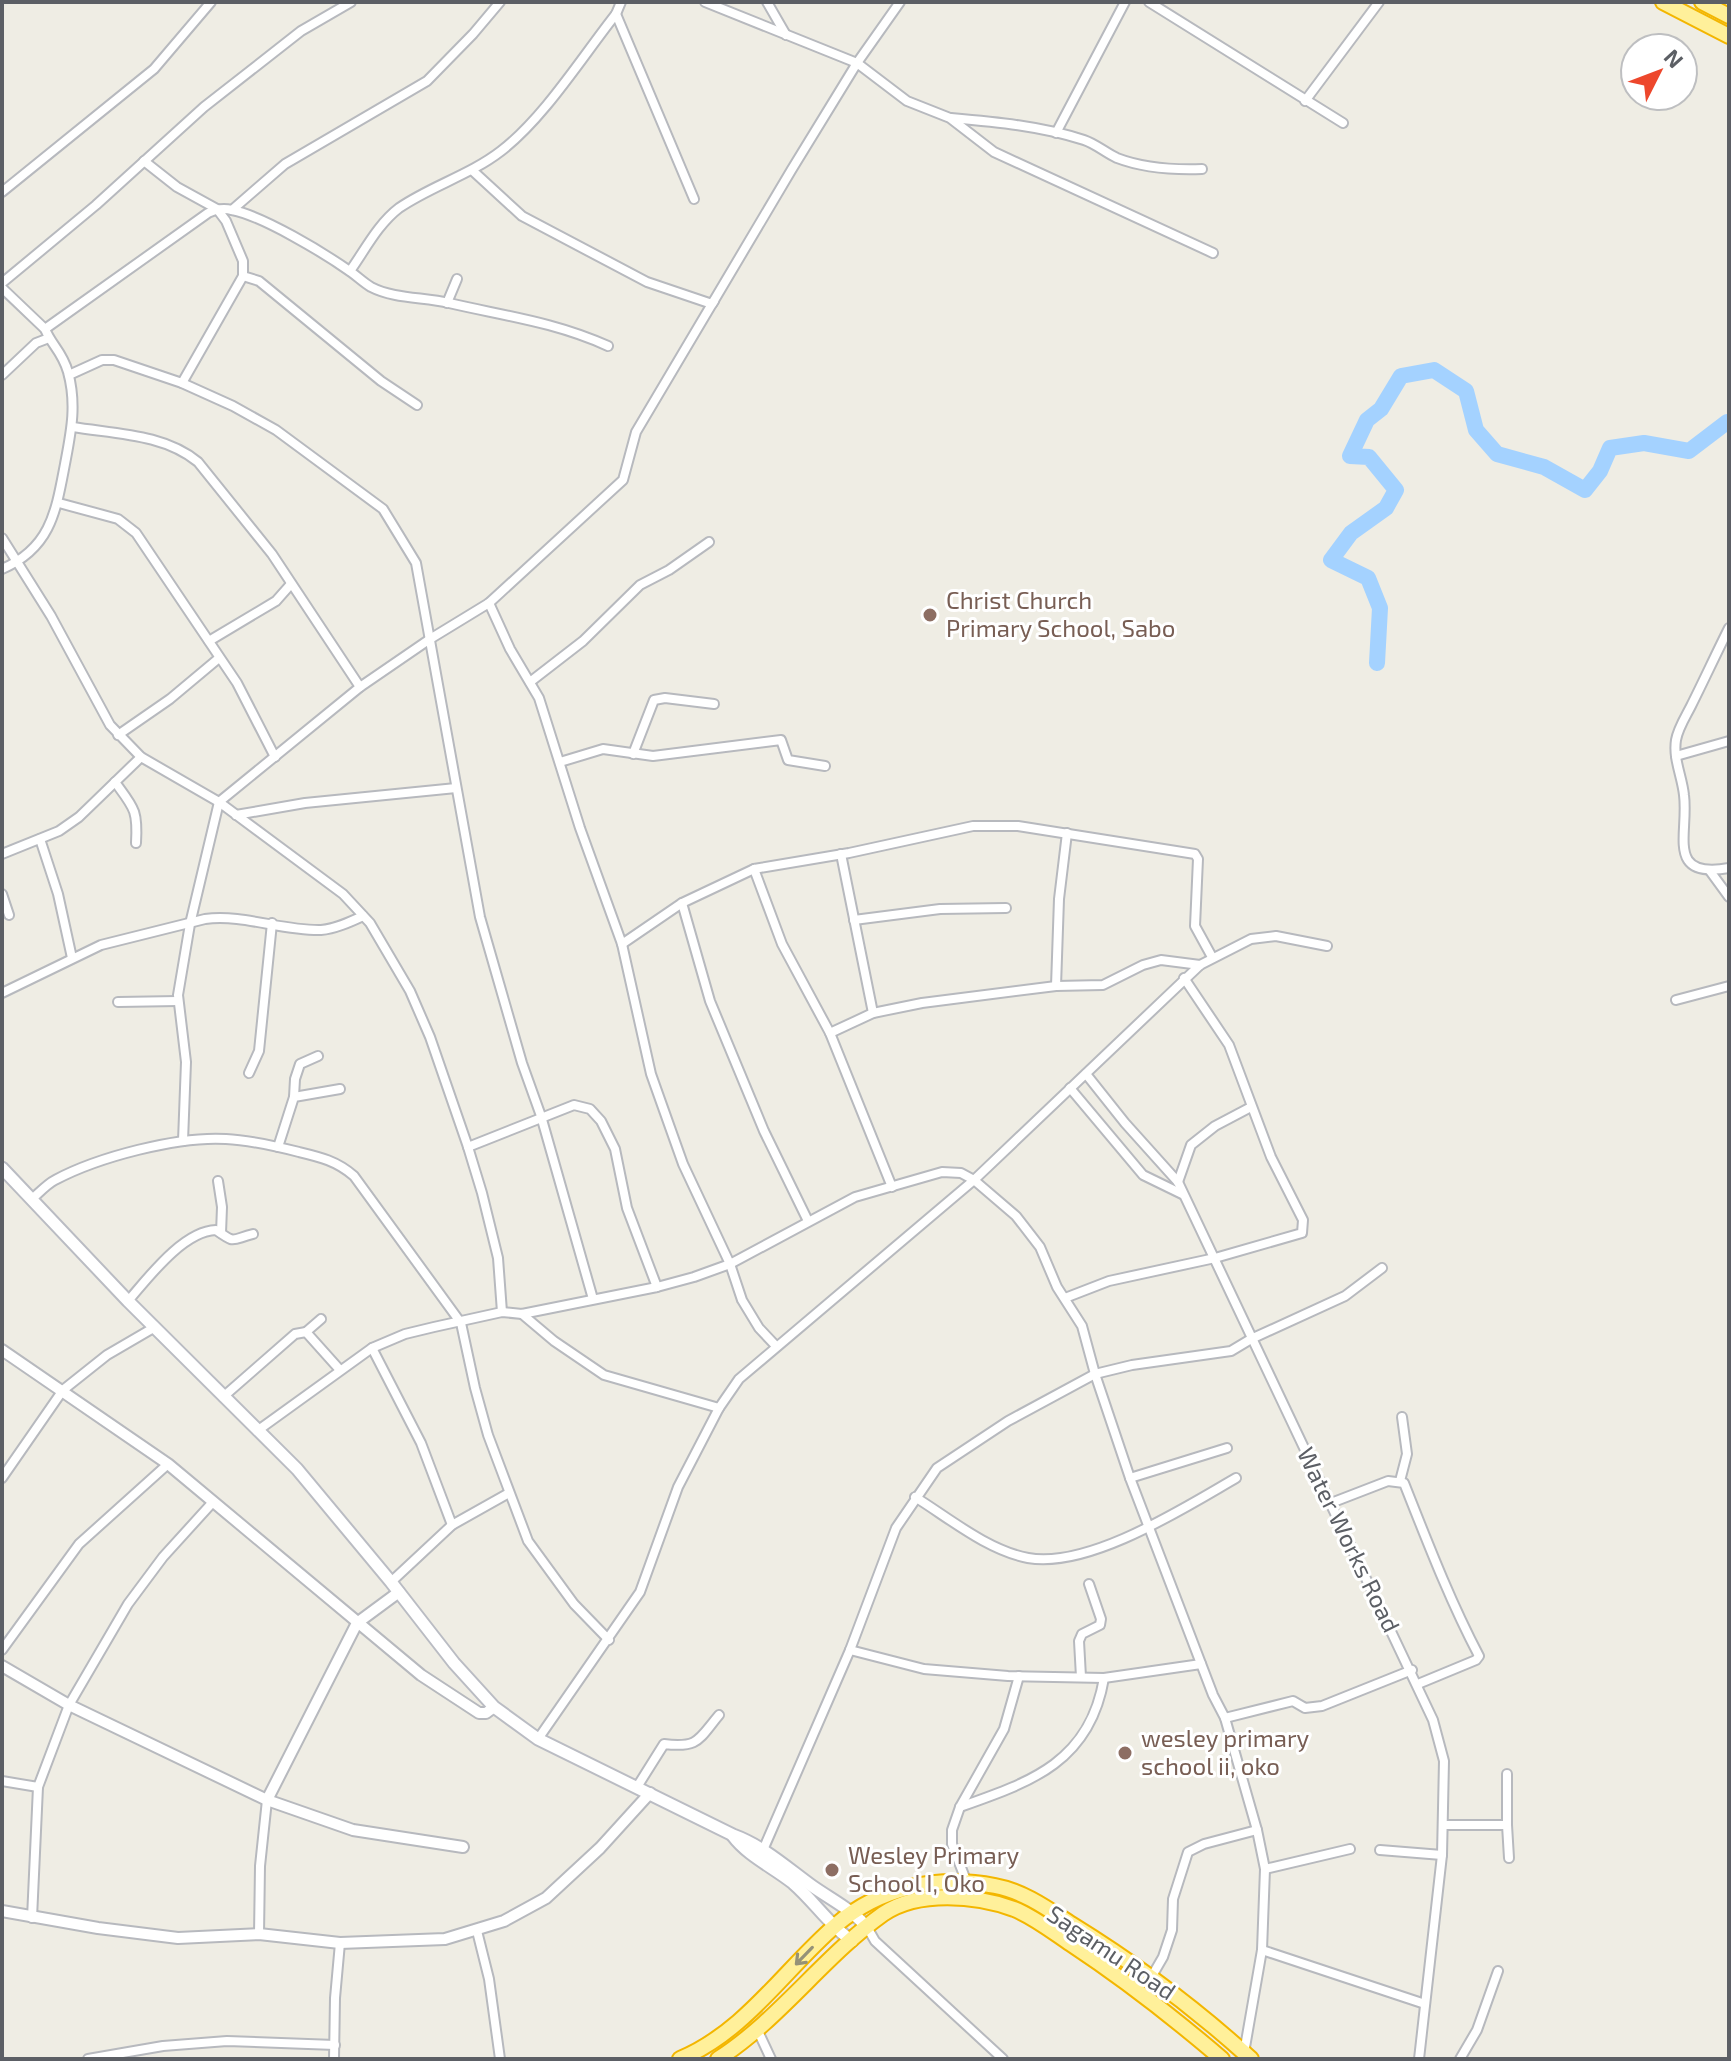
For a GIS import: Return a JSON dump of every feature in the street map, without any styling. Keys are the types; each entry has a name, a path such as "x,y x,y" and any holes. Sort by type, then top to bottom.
{"highway":[{"path":"1663,2 1729,36"},
{"path":"1702,2 1729,16"},
{"name":"Sagamu Road","path":"680,2059 717,2041 852,1911 898,1889 934,1883 997,1886 1023,1895 1152,1976 1248,2056"},
{"name":"Sagamu Road","path":"718,2059 757,2029 885,1912 935,1899 967,1899 1017,1910 1115,1973 1222,2059"}],"main road":[{"path":"2,1168 128,1301 297,1469 454,1663 494,1707 538,1739 751,1841 852,1911 867,1927"},
{"path":"733,1835 740,1845 801,1890 833,1928 852,1941"}],"street":[{"path":"2,192 154,69 211,2"},
{"path":"2,569 18,563 33,551 53,519 59,503 73,427 69,375 61,351 2,286 204,107 301,31 351,2"},
{"path":"232,210 285,164 427,81 500,2"},
{"path":"350,271 383,223 400,208 473,171 503,150 531,123 616,14 621,2"},
{"path":"705,2 857,63 907,101 950,118 994,152 1213,253"},
{"path":"767,2 786,35"},
{"path":"183,1141 186,1062 178,1001 190,924 219,802 360,687 489,603 623,480 636,432 857,63 900,2"},
{"path":"857,63 907,2"},
{"path":"1056,133 1125,2"},
{"path":"1149,2 1343,123"},
{"path":"1305,101 1376,3"},
{"path":"616,14 694,199"},
{"path":"950,118 1015,123 1088,141 1117,158 1144,165 1177,170 1202,169"},
{"path":"144,161 177,187 217,209 226,221 243,261 243,276 182,383"},
{"path":"473,171 522,216 647,282 712,304"},
{"path":"2,375 47,333 217,209 232,210 280,230 372,287 403,296 541,321 608,346"},
{"path":"243,276 259,281 381,381 417,405"},
{"path":"447,303 457,279"},
{"path":"69,375 102,360 114,360 182,383 233,406 276,430 383,509 416,563 480,917 593,1299"},
{"path":"73,427 153,439 185,451 217,483 272,554 360,687"},
{"path":"59,503 118,519 136,533 237,683 275,757"},
{"path":"2,538 51,616 118,735 141,757 219,802 343,894 389,952 430,1037 468,1147 498,1258 502,1312"},
{"path":"530,682 583,641 640,585 669,570 709,542"},
{"path":"209,641 276,601 291,584"},
{"path":"489,603 510,649 539,698 580,828 622,944 651,1074 683,1164 730,1264 747,1309 776,1346"},
{"path":"1729,628 1678,732 1676,756 1685,796 1685,858 1699,869 1729,868"},
{"path":"118,735 170,699 219,658"},
{"path":"633,754 654,700 665,698 714,704"},
{"path":"560,762 603,749 653,756 781,740 788,760 825,766"},
{"path":"1676,756 1729,741"},
{"path":"2,854 59,831 79,817 141,757"},
{"path":"115,782 137,817 136,843"},
{"path":"236,815 305,803 456,788"},
{"path":"622,944 682,903 754,869 973,826 1018,826 1195,854 1198,859 1195,926 1212,957"},
{"path":"1056,986 1059,899 1067,833"},
{"path":"40,839 58,894 72,958"},
{"path":"841,854 873,1013"},
{"path":"754,869 782,944 830,1033 892,1187"},
{"path":"1710,871 1729,897"},
{"path":"2,894 9,915"},
{"path":"682,903 710,1001 764,1131 808,1221"},
{"path":"854,920 940,909 1006,908"},
{"path":"2,993 101,945 222,917 321,930 347,924 363,916"},
{"path":"249,1073 259,1051 272,923"},
{"path":"538,1739 640,1592 678,1487 719,1408 739,1379 974,1180 1200,965 1251,939 1276,936 1327,946"},
{"path":"830,1033 873,1013 922,1003 1056,986 1103,985 1143,965 1161,960 1200,965"},
{"path":"1065,1298 1109,1281 1298,1236 1304,1228 1303,1220 1271,1157 1229,1045 1184,978"},
{"path":"1676,1000 1729,986"},
{"path":"118,1002 178,1001"},
{"path":"278,1147 294,1097 300,1064 318,1056"},
{"name":"Water Works Road","path":"1086,1074 1178,1182 1412,1670 1433,1720 1444,1761 1442,1855 1419,2059"},
{"path":"1070,1088 1143,1175 1173,1188 1185,1197"},
{"path":"294,1097 340,1089"},
{"path":"468,1147 574,1105 590,1109 601,1121 615,1149 627,1208 657,1287"},
{"path":"1178,1182 1191,1145 1215,1126 1251,1107"},
{"path":"32,1199 52,1181 80,1168 183,1141 226,1139 278,1147 344,1166 461,1323 475,1388 509,1493 534,1551 574,1604 609,1640"},
{"path":"257,1431 372,1348 405,1334 502,1312 522,1314 657,1287 730,1264 855,1197 942,1172 961,1173 974,1180 1016,1216 1040,1247 1057,1287 1082,1326 1130,1478 1213,1695 1225,1718 1265,1869 1262,1950 1248,2056"},
{"path":"218,1181 221,1233"},
{"path":"128,1301 157,1268 204,1230 216,1230 225,1239 231,1240 253,1234"},
{"path":"763,1850 850,1650 896,1528 937,1468 1008,1421 1095,1374 1132,1365 1231,1351 1345,1296 1382,1268"},
{"path":"522,1314 554,1341 604,1375 719,1408"},
{"path":"223,1397 295,1334 306,1332 321,1319"},
{"path":"2,1478 63,1390 107,1355 155,1327"},
{"path":"306,1332 340,1370"},
{"path":"372,1348 421,1443 452,1525"},
{"path":"2,1350 168,1464 421,1675 479,1713 486,1713 494,1707"},
{"path":"1400,1481 1407,1454 1402,1417"},
{"path":"1130,1478 1227,1448"},
{"path":"2,1650 79,1544 168,1464"},
{"path":"915,1497 986,1541 1026,1558 1049,1559 1101,1548 1149,1526 1236,1478"},
{"path":"1331,1503 1388,1481 1404,1483 1451,1593 1456,1613 1479,1656 1418,1684"},
{"path":"259,1934 260,1866 267,1800 357,1623 452,1525 509,1493"},
{"path":"32,1918 38,1787 69,1705 128,1604 163,1557 212,1503"},
{"path":"1081,1677 1079,1641 1082,1634 1100,1625 1101,1619 1089,1584"},
{"path":"850,1650 924,1669 1019,1676 1104,1678 1201,1664"},
{"path":"2,1666 69,1705 267,1800 353,1830 463,1847"},
{"path":"1225,1718 1293,1701 1305,1708 1322,1706 1412,1670"},
{"path":"967,1883 952,1844 952,1830 960,1807 1004,1729 1019,1676"},
{"path":"960,1807 1038,1777 1068,1751 1090,1725 1099,1706 1104,1678"},
{"path":"637,1787 664,1744 694,1744 719,1715"},
{"path":"1507,1774 1509,1858"},
{"path":"2,1781 38,1787"},
{"path":"2,1911 178,1938 259,1934 340,1943 445,1939 504,1921 546,1898 600,1848 650,1793"},
{"path":"1443,1825 1507,1825"},
{"path":"1152,1976 1163,1957 1172,1930 1173,1899 1188,1852 1204,1844 1257,1830"},
{"path":"1265,1869 1350,1849"},
{"path":"1380,1850 1442,1855"},
{"path":"867,1927 875,1941 1003,2059"},
{"path":"477,1931 489,1979 500,2059"},
{"path":"852,1941 875,1941"},
{"path":"334,2059 340,1943"},
{"path":"1262,1950 1425,2004"},
{"path":"1460,2059 1477,2030 1498,1971"},
{"path":"757,2029 771,2059"},
{"path":"88,2059 163,2046 227,2041 335,2045"}],"waterway":[{"path":"1377,663 1380,608 1368,578 1331,560 1351,533 1386,508 1396,490 1369,457 1350,456 1367,420 1381,409 1401,376 1434,370 1466,391 1476,430 1497,454 1544,467 1585,490 1600,471 1610,448 1644,443 1689,451 1727,422"}],"place":[{"name":"Christ Church Primary School, Sabo","path":"930,615"},
{"name":"wesley primary school ii, oko","path":"1125,1753"},
{"name":"Wesley Primary School I, Oko","path":"832,1870"}]}
